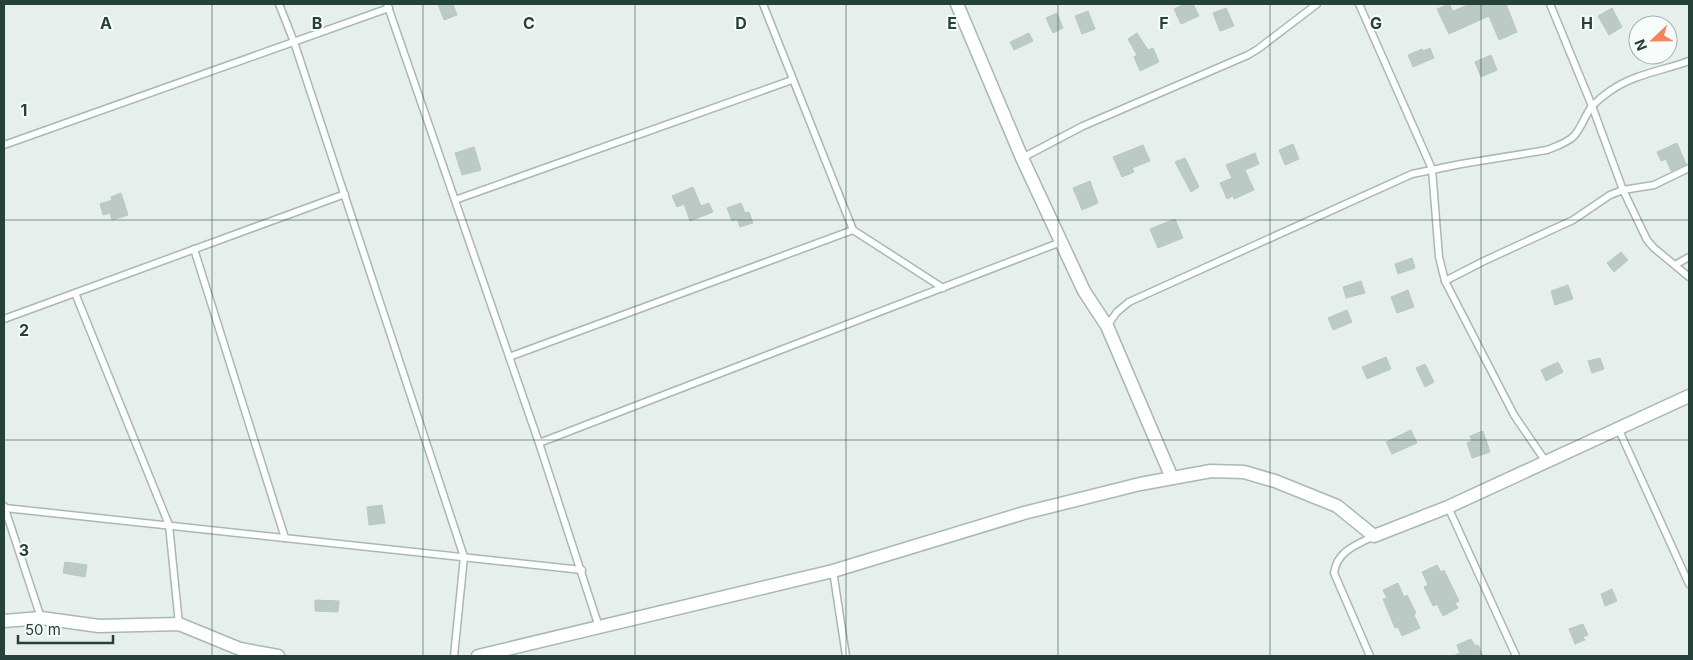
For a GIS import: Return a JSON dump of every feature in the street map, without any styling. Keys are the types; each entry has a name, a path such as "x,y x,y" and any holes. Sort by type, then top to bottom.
{"street":[{"path":"956,4 1022,158 1061,242 1084,291 1107,326 1172,478"},
{"path":"478,656 833,571 1024,513 1140,484 1211,471 1244,472 1274,481 1337,506 1374,536 1448,507 1689,396"},
{"path":"4,621 41,618 99,626 179,624 240,649 278,656"}],"lane":[{"path":"279,4 294,42 345,194 464,557 454,656"},
{"path":"763,4 853,230 943,288"},
{"path":"1022,158 1084,126 1258,50 1308,6 1317,4"},
{"path":"1359,4 1432,169 1439,257 1445,281 1514,415 1546,462"},
{"path":"1550,4 1592,106 1623,190 1647,240 1689,277"},
{"path":"4,145 294,42 388,6 539,443 582,570 599,627"},
{"path":"1107,326 1117,312 1129,302 1412,174 1547,150 1560,145 1573,137 1592,106 1609,91 1651,71 1689,61"},
{"path":"454,200 792,80"},
{"path":"1445,281 1573,220 1610,195 1623,190 1654,185 1689,168"},
{"path":"4,319 345,194"},
{"path":"509,357 853,230"},
{"path":"539,443 1061,242"},
{"path":"194,249 285,538"},
{"path":"1675,265 1689,257"},
{"path":"75,293 169,525 179,624"},
{"path":"1618,428 1689,584"},
{"path":"41,618 4,507 582,570"},
{"path":"1448,507 1516,656"},
{"path":"1370,656 1334,573 1335,565 1342,552 1374,536"},
{"path":"833,571 846,656"}],"building":[{"path":"438,4 453,4 457,15 444,20"},
{"path":"1185,4 1193,4 1199,16 1181,24 1174,9"},
{"path":"1449,4 1453,11 1470,4 1506,4 1517,32 1499,40 1489,16 1449,34 1437,9"},
{"path":"1226,8 1234,26 1220,31 1213,13"},
{"path":"1612,8 1622,27 1609,35 1598,16"},
{"path":"1088,11 1095,29 1082,34 1075,16"},
{"path":"1057,13 1063,28 1053,33 1046,18"},
{"path":"1029,33 1033,41 1014,50 1010,42"},
{"path":"1137,33 1148,50 1153,48 1159,62 1140,71 1134,57 1137,55 1128,39"},
{"path":"1430,48 1434,58 1413,67 1408,55"},
{"path":"1491,55 1497,70 1481,77 1475,62"},
{"path":"1677,143 1686,164 1671,171 1666,159 1661,161 1657,152"},
{"path":"1293,144 1299,159 1285,165 1279,150"},
{"path":"1143,145 1150,161 1132,168 1134,172 1122,177 1113,157"},
{"path":"474,147 481,170 462,175 455,153"},
{"path":"1255,153 1259,164 1245,170 1254,190 1234,199 1233,196 1227,199 1220,183 1232,178 1226,165"},
{"path":"1185,158 1199,187 1191,192 1175,162"},
{"path":"1090,181 1098,203 1082,210 1073,188"},
{"path":"693,187 701,206 709,203 713,212 690,221 684,204 677,207 672,196"},
{"path":"121,193 128,215 112,220 110,213 103,215 100,204 112,200 111,197"},
{"path":"741,203 745,213 749,212 753,223 740,227 737,219 732,221 727,208"},
{"path":"1175,219 1183,238 1158,248 1150,229"},
{"path":"1621,252 1628,260 1614,272 1607,263"},
{"path":"1412,258 1415,268 1398,274 1395,264"},
{"path":"1361,281 1365,293 1346,298 1343,287"},
{"path":"1568,285 1573,299 1555,305 1551,291"},
{"path":"1408,290 1414,307 1397,313 1391,297"},
{"path":"1347,310 1352,322 1333,330 1328,318"},
{"path":"1386,357 1391,369 1367,379 1362,367"},
{"path":"1600,358 1604,369 1592,373 1588,361"},
{"path":"1558,362 1563,372 1546,381 1541,370"},
{"path":"1425,364 1434,382 1425,387 1416,368"},
{"path":"1411,430 1417,443 1392,454 1386,442"},
{"path":"1483,431 1490,452 1472,458 1467,443 1472,441 1470,436"},
{"path":"382,505 385,523 369,525 367,507"},
{"path":"65,562 87,565 85,577 63,573"},
{"path":"1437,565 1441,572 1444,570 1459,601 1455,603 1458,608 1443,616 1437,604 1433,606 1424,587 1428,585 1422,572"},
{"path":"1398,583 1404,597 1407,595 1416,613 1414,615 1420,628 1402,636 1398,627 1395,628 1383,599 1387,598 1383,590"},
{"path":"1612,589 1617,601 1605,606 1601,594"},
{"path":"315,600 339,601 338,612 315,611"},
{"path":"1583,624 1588,635 1583,637 1585,640 1575,644 1569,629"},
{"path":"1471,639 1475,646 1478,645 1483,656 1453,656 1460,653 1457,645"}]}
